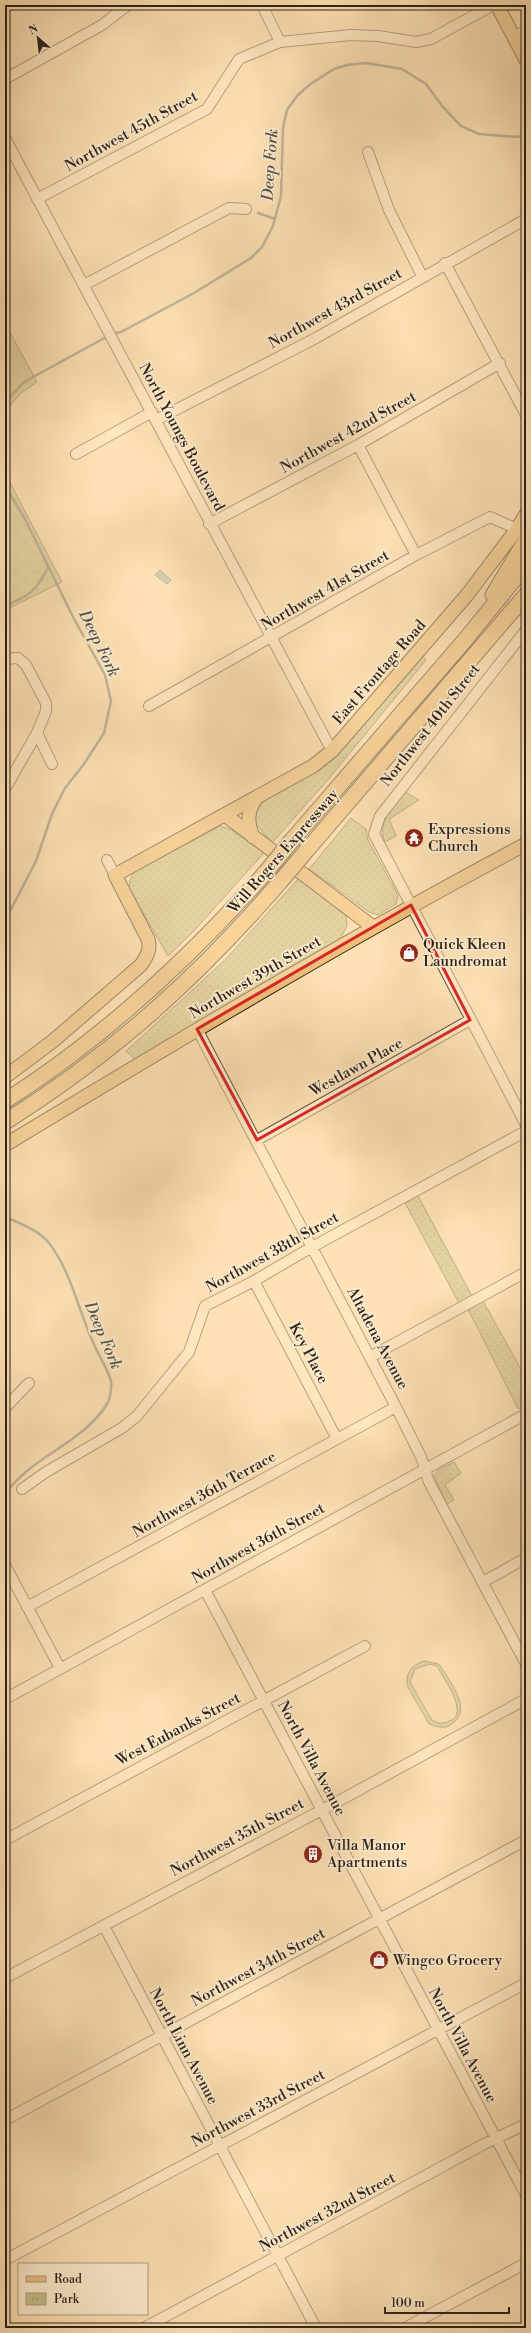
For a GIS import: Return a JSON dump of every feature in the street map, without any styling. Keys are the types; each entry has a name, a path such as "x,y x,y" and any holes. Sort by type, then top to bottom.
{"highway":[{"path":"465,640 522,534"},
{"name":"Will Rogers Expressway","path":"5,1101 55,1068 147,994 207,937 266,872 465,640 526,565"},
{"name":"Will Rogers Expressway","path":"5,1122 66,1082 137,1027 221,949 526,595"}],"main road":[{"path":"497,5 526,60"},
{"name":"East Frontage Road","path":"225,815 313,766 332,750 522,534 526,514"},
{"path":"253,837 248,826 248,817 256,798"},
{"path":"5,1077 53,1041 141,965 149,949 148,939 115,875 225,815 373,927"},
{"name":"Northwest 39th Street","path":"5,1145 197,1029 411,905 526,844"}],"street":[{"path":"5,79 102,25 128,5"},
{"path":"262,5 280,42"},
{"name":"Northwest 45th Street","path":"37,199 208,109 239,59 280,42 351,35 378,36 416,42 431,40 494,5"},
{"path":"514,37 526,31"},
{"name":"North Youngs Boulevard","path":"5,138 114,344 154,416 209,524 272,637 332,750"},
{"path":"368,152 389,210 422,276"},
{"path":"84,285 229,208 246,209"},
{"name":"Northwest 43rd Street","path":"76,454 316,338 422,276 526,218"},
{"path":"445,263 500,363 526,415"},
{"name":"Northwest 42nd Street","path":"209,524 358,445 500,363"},
{"path":"358,445 416,555"},
{"name":"Northwest 41st Street","path":"150,706 416,555 490,517 522,534"},
{"name":"Northwest 40th Street","path":"411,905 378,845 374,829 380,816 526,630"},
{"path":"5,659 18,658 26,665 46,703 46,711 37,734 5,789"},
{"path":"37,734 52,764"},
{"path":"107,860 115,875"},
{"path":"411,905 470,1020 522,1109 526,1125"},
{"name":"Westlawn Place","path":"257,1140 470,1020"},
{"name":"Altadena Avenue","path":"197,1029 257,1140 396,1407 425,1469 429,1482 526,1664"},
{"name":"Northwest 38th Street","path":"22,1489 46,1472 122,1428 137,1416 189,1352 205,1306 254,1281 312,1247 526,1131"},
{"path":"370,1357 526,1272"},
{"name":"Key Place","path":"254,1281 337,1438"},
{"path":"5,1408 29,1383"},
{"name":"Northwest 36th Terrace","path":"27,1607 396,1407"},
{"name":"Northwest 36th Street","path":"5,1698 526,1414"},
{"path":"483,1582 526,1558"},
{"path":"5,1565 60,1668"},
{"name":"North Villa Avenue","path":"204,1590 264,1700 526,2195"},
{"name":"West Eubanks Street","path":"5,1840 365,1646"},
{"name":"Northwest 35th Street","path":"5,1978 526,1699"},
{"name":"Northwest 34th Street","path":"5,2120 526,1840"},
{"name":"North Linn Avenue","path":"104,1926 316,2328"},
{"name":"Northwest 33rd Street","path":"5,2260 526,1983"},
{"name":"Northwest 32nd Street","path":"144,2328 526,2124"},
{"path":"405,2328 526,2263"}],"highlighted area":[{"path":"411,905 470,1020 257,1140 197,1029"}],"green space":[{"path":"5,323 37,382 20,394 5,412"},
{"path":"5,473 62,582 5,610"},
{"path":"423,656 426,660 327,781 272,843 255,823 256,813 263,802 318,771 335,757"},
{"path":"405,792 419,800 389,819 396,836 385,842 383,835 384,822 391,809"},
{"path":"351,818 366,829 368,840 398,895 396,904 378,915 369,912 309,869"},
{"path":"220,826 230,829 264,853 193,932 168,956 129,888 130,880 134,872"},
{"path":"299,878 346,916 347,926 340,939 135,1059 126,1051 226,959"},
{"path":"418,1196 472,1296 459,1303 405,1203"},
{"path":"483,1301 526,1378 526,1405 518,1409 468,1309"},
{"path":"454,1462 461,1473 445,1485 454,1500 447,1504 434,1476 438,1470"},
{"path":"424,1661 439,1664 457,1694 461,1710 459,1717 447,1727 438,1727 429,1724 408,1687 408,1674 416,1665","holes":["429,1664 437,1666 453,1695 457,1711 455,1717 450,1721 443,1723 438,1723 432,1720 410,1682 415,1669"]}],"water":[{"path":"160,570 171,580 167,584 155,575"}],"waterway":[{"name":"Deep Fork","path":"112,334 121,332 194,293 251,258 262,247 273,226 281,196 283,128 287,110 297,96 309,85 334,69 347,65 366,63 402,69 426,84 442,106 461,126 479,134 517,137 526,135"},
{"path":"258,213 275,219"},
{"name":"Deep Fork","path":"5,402 24,382 108,336"},
{"name":"Deep Fork","path":"5,486 25,519 73,617 105,675 111,701 104,733 84,764 65,788 52,814 36,861 5,921"},
{"path":"5,606 31,592 39,583 48,568"},
{"name":"Deep Fork","path":"5,1215 6,1217 39,1234 48,1242 56,1253 63,1265 95,1347 111,1381 108,1402 97,1418 71,1440 29,1469 5,1494"}],"place":[{"name":"Expressions Church","path":"414,838"},
{"name":"Quick Kleen Laundromat","path":"409,953"},
{"name":"Villa Manor Apartments","path":"313,1854"},
{"name":"Wingco Grocery","path":"379,1960"}]}
